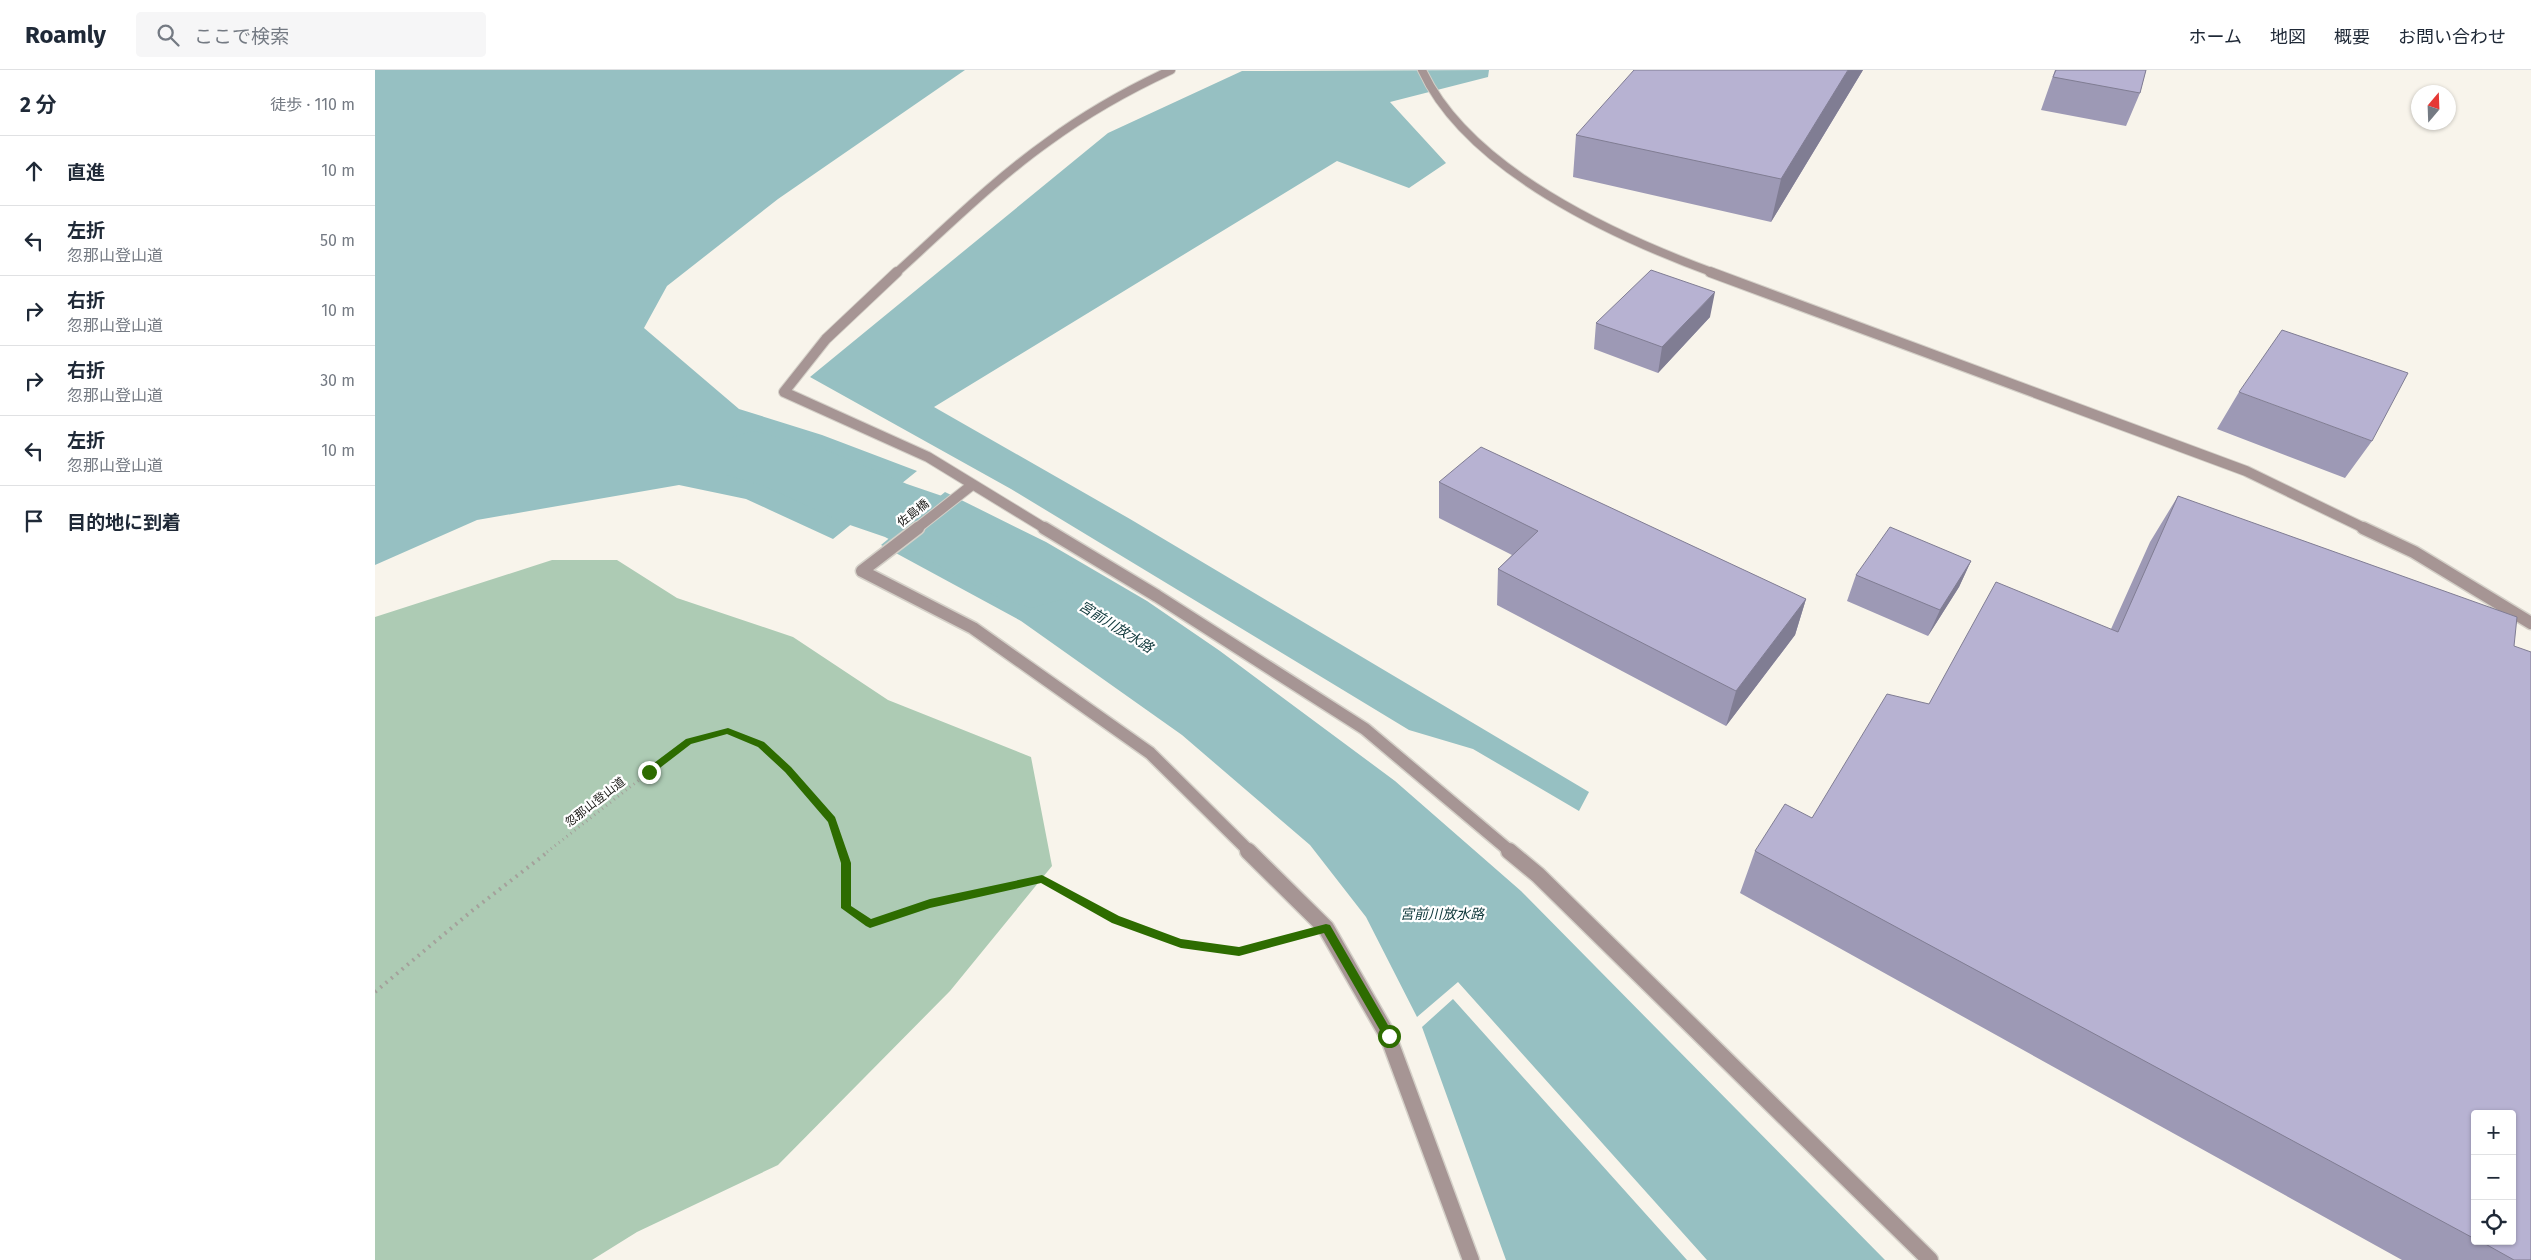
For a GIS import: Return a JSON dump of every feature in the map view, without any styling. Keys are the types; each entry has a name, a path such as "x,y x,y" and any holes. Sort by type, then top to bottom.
{"street":[{"path":"1171,70 1132,88 1032,153 863,303 800,368 783,392 928,457 1157,596 1365,730 1538,875 1930,1260"},
{"path":"1422,70 1441,102 1477,143 1519,178 1578,214 1657,252 2246,471 2414,552 2531,622"},
{"name":"佐島橋","path":"972,485 862,571 973,628 1150,754 1326,928"},
{"path":"1326,928 1389,1036 1471,1260"}],"path":[{"name":"忽那山登山道","path":"375,992 473,910 689,741 728,731 761,744 788,769 831,820 846,863 846,908 870,923 930,903 1042,879 1116,920 1181,943 1239,952 1326,928"}],"green space":[{"path":"552,560 617,560 677,598 793,637 888,700 1031,757 1052,866 950,991 778,1165 637,1232 592,1260 375,1260 375,617"}],"water":[{"path":"375,70 965,70 778,199 667,286 644,328 739,409 822,435 917,471 833,539 746,499 679,485 477,520 375,565"},
{"path":"1489,70 1488,77 1390,102 1446,163 1409,188 1337,161 934,407 1130,519 1589,792 1579,811 1473,749 1409,730 1011,489 810,377 1108,133 1242,71"},
{"name":"宮前川放水路","path":"945,492 1046,542 1147,601 1220,651 1395,781 1521,891 1885,1260 1707,1260 1458,982 1417,1017 1366,917 1310,845 1182,735 1021,621 881,545"},
{"path":"1453,999 1687,1260 1506,1260 1422,1027"}],"building":[{"path":"1634,70 1848,70 1781,179 1576,135"},
{"path":"2056,70 2146,70 2140,93 2053,77"},
{"path":"1651,270 1715,292 1662,347 1596,323"},
{"path":"2282,330 2408,373 2372,441 2239,392"},
{"path":"1481,447 1806,599 1736,691 1498,569 1538,531 1439,482"},
{"path":"2178,496 2517,617 2514,646 2531,652 2531,1260 2514,1260 2487,1245 2516,1245 2516,1110 2471,1110 2471,1237 1755,851 1785,804 1812,818 1887,694 1929,704 1996,582 2118,632"},
{"path":"1890,527 1971,561 1940,610 1856,575"}],"waterway":[{"name":"宮前川放水路","path":"754,457 793,467 877,504 915,517 1032,577"}],"route":[{"path":"649,772 689,741 728,731 761,744 788,769 831,820 846,863 846,908 870,923 930,903 1042,879 1116,920 1181,943 1239,952 1326,928 1389,1036"}]}
